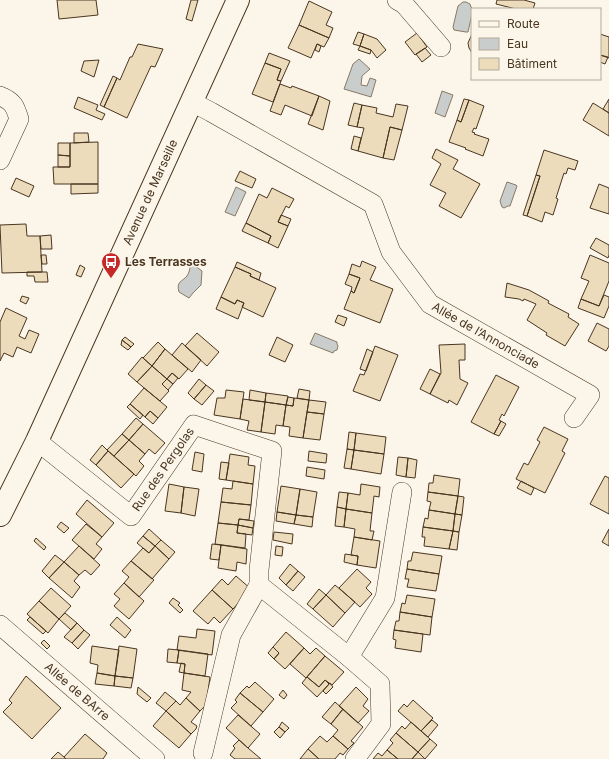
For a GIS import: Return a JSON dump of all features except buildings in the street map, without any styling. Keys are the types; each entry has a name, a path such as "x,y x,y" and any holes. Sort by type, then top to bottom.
{"street":[{"name":"Avenue de Marseille","path":"0,515 37,441 238,0"},
{"path":"397,0 404,4 442,47"},
{"path":"0,96 6,98 15,107 19,119 0,160"},
{"name":"Allée de l’Annonciade","path":"192,102 218,115 373,204 390,252 430,304 590,395 574,418"},
{"name":"Rue des Pergolas","path":"37,441 131,516 194,424 272,451 258,570 259,585"},
{"path":"349,657 385,598 402,492"},
{"path":"203,753 231,635 259,585 349,657 380,684 381,724 355,759"},
{"name":"Allée de BArre","path":"0,625 155,759"}],"water":[{"path":"463,2 466,2 470,4 472,8 468,32 454,30 453,27 458,6"},
{"path":"359,59 370,69 362,76 361,85 367,86 370,78 376,80 371,97 344,89 353,64"},
{"path":"442,91 453,95 445,117 435,113"},
{"path":"507,182 517,186 510,206 504,208 502,207 500,201"},
{"path":"236,187 246,192 235,216 225,212"},
{"path":"194,265 202,271 201,285 189,298 179,292 178,286 180,282 188,275 190,266"},
{"path":"315,333 337,342 337,350 333,353 310,344"}],"place":[{"name":"Les Terrasses","path":"111,279"}]}
